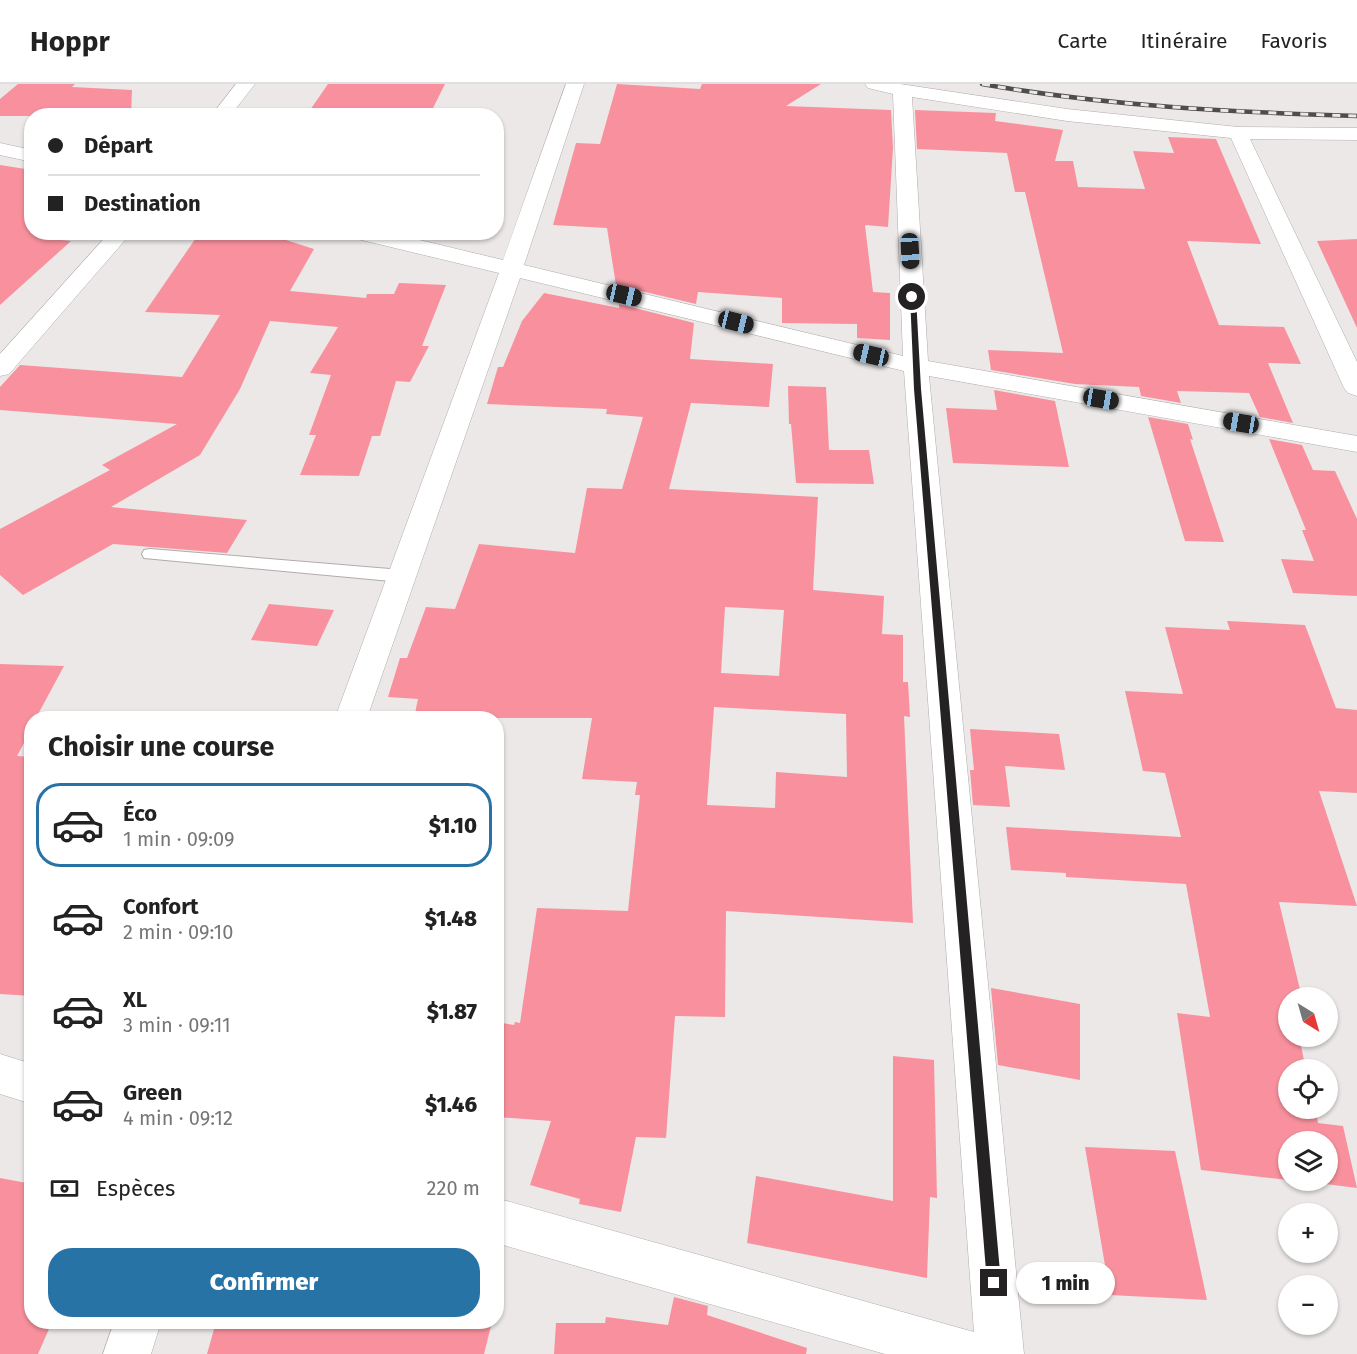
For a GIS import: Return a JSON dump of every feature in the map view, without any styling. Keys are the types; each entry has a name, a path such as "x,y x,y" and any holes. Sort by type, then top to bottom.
{"street":[{"path":"226,108 246,84"},
{"path":"354,711 512,268 574,84"},
{"path":"1000,1354 916,366 888,87 1067,115 1238,133 1357,134"},
{"path":"1238,133 1357,388"},
{"path":"0,149 24,154"},
{"path":"0,369 115,240"},
{"path":"391,240 916,366 1357,444"},
{"path":"0,1074 24,1082"},
{"path":"504,1222 969,1354"},
{"path":"127,1354 136,1329"}],"lane":[{"path":"150,554 402,576"}],"building":[{"path":"18,84 75,84 72,87 132,90 131,108 24,108 24,116 0,116 0,99"},
{"path":"328,84 445,84 433,108 311,108"},
{"path":"617,84 700,89 702,84 821,84 786,106 891,110 893,148 888,227 865,225 873,292 890,293 890,340 857,338 857,324 782,323 782,298 698,292 696,304 616,285 607,228 553,225 576,143 600,144"},
{"path":"915,110 996,113 995,121 1063,130 1055,161 1073,161 1078,187 1145,189 1133,151 1174,153 1168,137 1216,139 1261,244 1187,241 1219,325 1284,327 1301,364 1268,363 1293,423 1260,417 1249,393 1177,391 1181,403 1141,396 1139,387 1075,384 991,370 988,350 1063,353 1025,192 1015,192 1007,153 917,149"},
{"path":"0,165 24,169 24,240 71,241 0,305"},
{"path":"1357,239 1357,328 1317,241"},
{"path":"194,240 286,240 314,249 290,291 366,298 367,294 394,294 399,283 446,285 422,346 429,346 410,382 396,381 380,436 372,436 359,476 300,475 316,435 309,435 331,375 310,373 338,327 270,321 240,389 200,455 111,507 247,520 227,553 113,544 23,595 0,575 0,529 110,470 102,465 177,424 0,410 0,387 20,365 182,377 220,315 145,312"},
{"path":"544,293 619,308 619,304 694,323 690,359 773,364 769,407 691,403 669,489 818,497 813,590 884,596 882,634 903,635 903,682 908,682 910,717 904,716 913,923 726,911 725,1017 675,1016 666,1138 636,1137 621,1212 579,1204 580,1199 530,1185 551,1121 504,1118 504,1023 514,1025 515,1022 520,1023 537,908 628,911 640,795 635,795 637,782 582,779 592,718 504,718 504,711 415,711 418,699 388,697 400,658 407,658 426,607 455,609 479,544 575,553 587,488 622,489 643,417 606,414 607,409 487,404 498,367 503,367 522,321","holes":["725,607 784,610 779,676 721,673","714,707 846,714 847,777 776,772 775,808 707,805"]},
{"path":"788,386 826,387 829,450 869,450 874,484 796,483 791,424 789,424"},
{"path":"994,390 1055,401 1069,467 953,463 946,408 997,410"},
{"path":"1148,417 1188,424 1193,440 1190,439 1224,542 1185,541"},
{"path":"1269,439 1302,445 1313,470 1335,471 1357,519 1357,596 1293,593 1281,559 1314,561 1302,530 1306,530"},
{"path":"269,604 334,610 317,646 251,640"},
{"path":"1227,621 1305,625 1336,708 1357,710 1357,793 1319,791 1357,906 1279,902 1299,987 1278,987 1278,1047 1301,1047 1304,1059 1278,1059 1278,1119 1317,1119 1318,1123 1343,1126 1357,1188 1338,1186 1338,1131 1278,1131 1278,1179 1201,1170 1177,1013 1210,1017 1186,884 1066,877 1066,873 1011,870 1006,827 1181,837 1165,773 1143,771 1125,691 1183,694 1165,627 1230,630"},
{"path":"0,664 64,666 40,711 24,711 24,743 17,756 24,756 24,996 0,994"},
{"path":"970,729 1059,734 1065,770 1005,766 1010,807 973,805 970,770 974,770"},
{"path":"991,988 1080,1004 1080,1080 998,1065"},
{"path":"893,1056 934,1060 937,1198 930,1197 927,1278 747,1243 756,1176 893,1201"},
{"path":"1085,1147 1175,1151 1207,1300 1110,1295"},
{"path":"0,1178 24,1182 24,1329 49,1329 38,1354 0,1354"},
{"path":"674,1297 708,1306 707,1315 807,1348 806,1354 554,1354 556,1323 605,1323 606,1317 668,1325"},
{"path":"214,1329 490,1329 484,1354 207,1354"}],"railway":[{"path":"982,84 1122,103 1357,116"}],"route":[{"path":"912,297 994,1283"}]}
